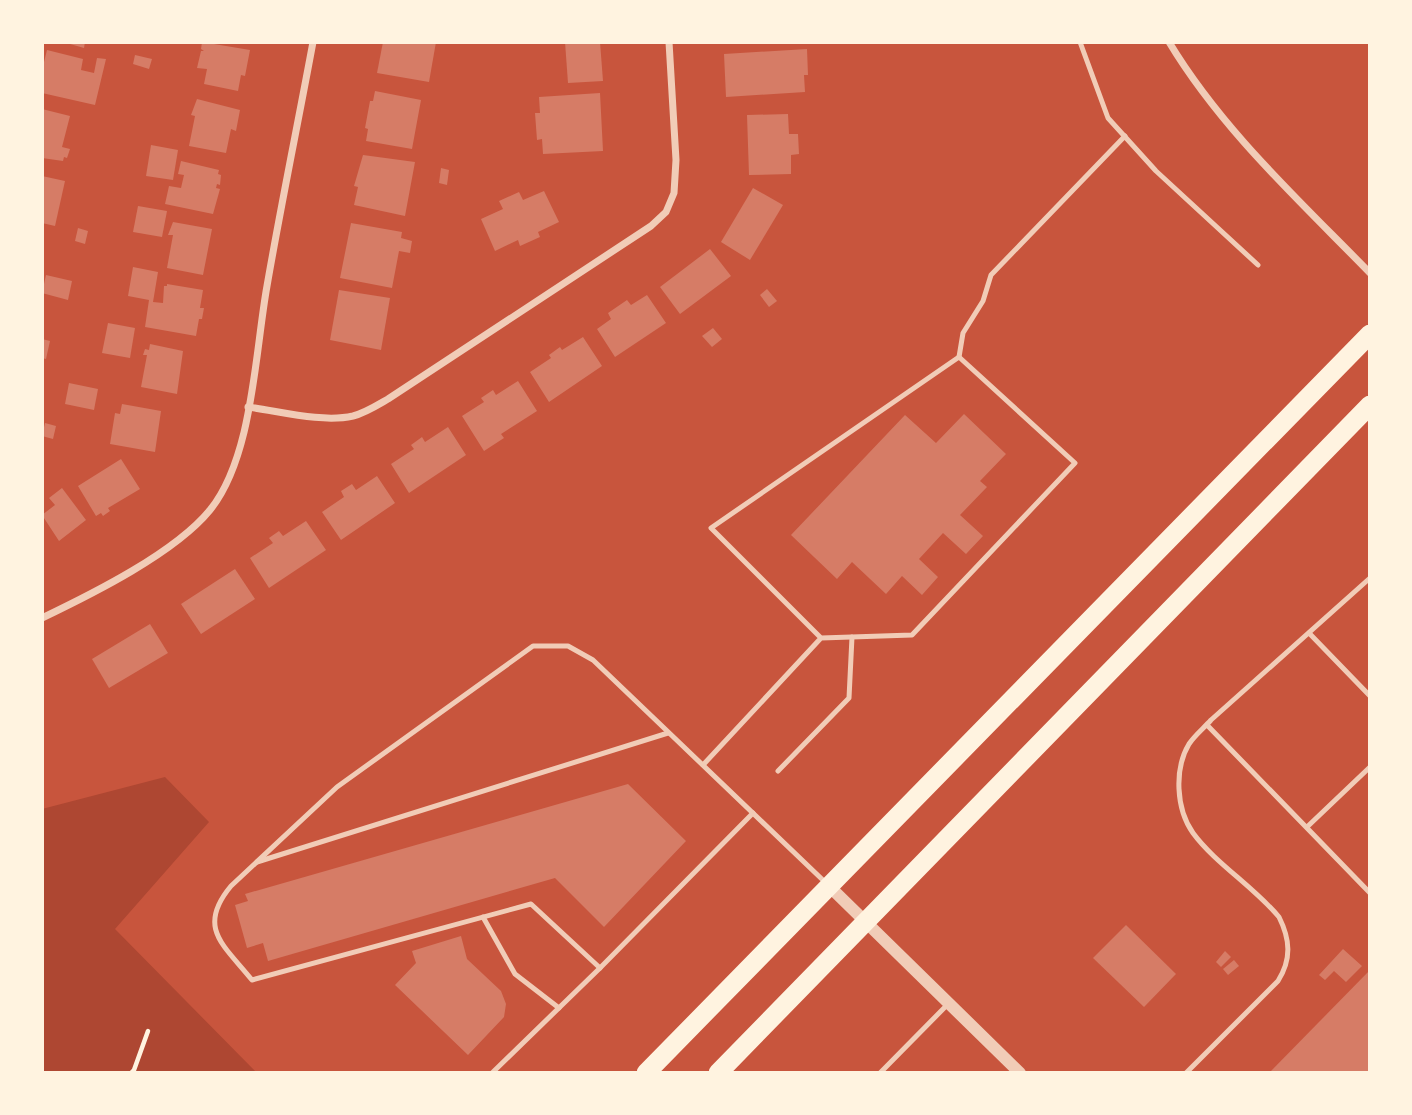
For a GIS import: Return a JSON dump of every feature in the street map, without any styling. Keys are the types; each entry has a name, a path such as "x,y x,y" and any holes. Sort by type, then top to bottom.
{"highway":[{"path":"646,1073 1370,334"},
{"path":"718,1073 1370,405"}],"street":[{"path":"42,618 123,575 194,527 211,510 233,470 248,407 266,288 313,42"},
{"path":"248,407 328,418 366,412 651,226 666,212 674,193 676,160 669,42"},
{"path":"1170,42 1215,110 1370,273"},
{"path":"829,886 1020,1073"}],"lane":[{"path":"1080,42 1108,118 1156,171 1258,265"},
{"path":"821,638 711,528 959,357 963,333 983,301 991,275 1125,136"},
{"path":"703,765 821,638 912,635 1075,463 959,357"},
{"path":"1186,1073 1278,981 1284,971 1289,950 1285,929 1279,917 1198,838 1186,819 1180,795 1181,764 1191,742 1207,724 1369,581"},
{"path":"1309,633 1370,696"},
{"path":"778,771 849,698 852,637"},
{"path":"600,968 531,904 252,979 217,936 213,917 220,899 253,864 337,787 533,646 568,646 593,660 829,886"},
{"path":"1207,724 1370,893"},
{"path":"253,864 668,733"},
{"path":"1307,827 1370,767"},
{"path":"492,1073 753,813"},
{"path":"483,917 515,974 559,1008"},
{"path":"880,1073 949,1003"}],"path":[{"path":"131,1073 148,1031"}],"shaded area":[{"path":"165,777 209,822 115,929 257,1073 42,1073 42,809"}],"building":[{"path":"63,42 85,42 84,48"},
{"path":"202,42 250,50 245,76 241,75 238,91 204,84 207,69 197,68 201,51 204,51 201,49"},
{"path":"383,42 436,42 429,82 377,73"},
{"path":"565,42 600,42 603,81 568,83"},
{"path":"807,49 808,75 804,75 805,92 726,97 724,54"},
{"path":"47,50 83,59 81,70 94,73 97,58 106,59 95,105 42,93 42,70"},
{"path":"135,55 152,59 149,69 133,64"},
{"path":"375,91 421,100 412,149 366,141 368,129 365,128 370,101 373,101"},
{"path":"600,93 603,151 543,154 542,139 537,140 535,113 540,113 539,97"},
{"path":"197,99 240,110 236,131 231,129 226,153 189,146 195,116 191,115"},
{"path":"42,109 70,116 62,147 70,149 63,161 42,158"},
{"path":"788,114 789,134 798,134 799,154 791,155 791,174 749,175 747,115"},
{"path":"151,145 178,150 173,180 146,176"},
{"path":"363,155 415,162 405,216 354,205 358,187 354,186"},
{"path":"181,161 219,170 220,185 217,184 216,188 220,189 213,214 165,204 169,186 181,188 184,175 178,174"},
{"path":"441,168 449,170 447,185 439,183"},
{"path":"42,176 65,181 55,226 42,223"},
{"path":"753,188 783,205 750,260 721,242"},
{"path":"544,191 559,222 538,232 540,237 520,246 518,240 495,251 481,219 503,209 499,201 519,192 523,200"},
{"path":"138,206 167,211 162,237 133,232"},
{"path":"173,222 212,229 203,275 167,268 173,235 168,235"},
{"path":"351,223 402,232 401,238 412,241 410,253 399,251 392,288 340,278"},
{"path":"78,228 88,231 85,244 75,241"},
{"path":"710,249 731,276 680,314 660,287"},
{"path":"133,267 158,272 153,302 163,303 164,286 167,284 203,290 200,308 204,308 196,336 145,327 149,300 128,296"},
{"path":"46,275 72,281 68,300 42,293"},
{"path":"767,289 777,301 769,307 760,295"},
{"path":"339,290 390,298 381,350 330,340"},
{"path":"647,295 666,323 615,357 597,329 611,319 608,313 627,300 631,305"},
{"path":"108,323 135,328 130,358 102,353"},
{"path":"713,328 722,339 712,347 702,336"},
{"path":"583,337 602,366 549,402 530,372 551,358 549,355 560,347 562,350"},
{"path":"42,339 50,341 46,359 42,358"},
{"path":"150,344 183,351 177,394 141,387 147,355 143,355 145,349 149,350"},
{"path":"518,381 537,411 501,434 504,438 484,451 462,416 484,402 481,398 493,390 496,395"},
{"path":"69,383 98,389 94,410 65,404"},
{"path":"122,404 161,411 155,452 110,444 115,413 120,414"},
{"path":"964,414 1006,454 980,481 987,487 960,515 983,536 966,554 943,533 919,559 938,577 922,595 902,576 886,594 852,562 837,579 791,535 905,415 936,443"},
{"path":"45,423 56,426 53,439 42,436"},
{"path":"448,427 466,455 409,493 391,464 414,449 411,445 422,437 425,442"},
{"path":"121,459 140,489 108,508 110,511 103,516 101,513 96,516 78,486"},
{"path":"377,476 395,503 341,540 322,512 344,497 341,491 352,484 356,490"},
{"path":"62,488 86,520 59,541 42,515 55,505 49,498"},
{"path":"306,521 326,550 269,588 250,558 273,543 269,538 279,531 283,536"},
{"path":"235,569 255,599 201,634 181,604"},
{"path":"150,624 168,653 109,688 92,659"},
{"path":"628,784 686,841 604,927 555,878 268,961 263,943 247,948 235,905 248,901 245,894"},
{"path":"1126,925 1176,974 1144,1007 1093,958"},
{"path":"461,936 467,959 501,991 506,1004 504,1017 468,1055 395,985 416,963 412,951"},
{"path":"1343,949 1362,966 1346,982 1334,971 1325,980 1319,975"},
{"path":"1225,951 1231,957 1221,967 1216,962"},
{"path":"1234,960 1239,966 1228,975 1223,969"},
{"path":"1370,970 1370,1073 1269,1073"}]}
